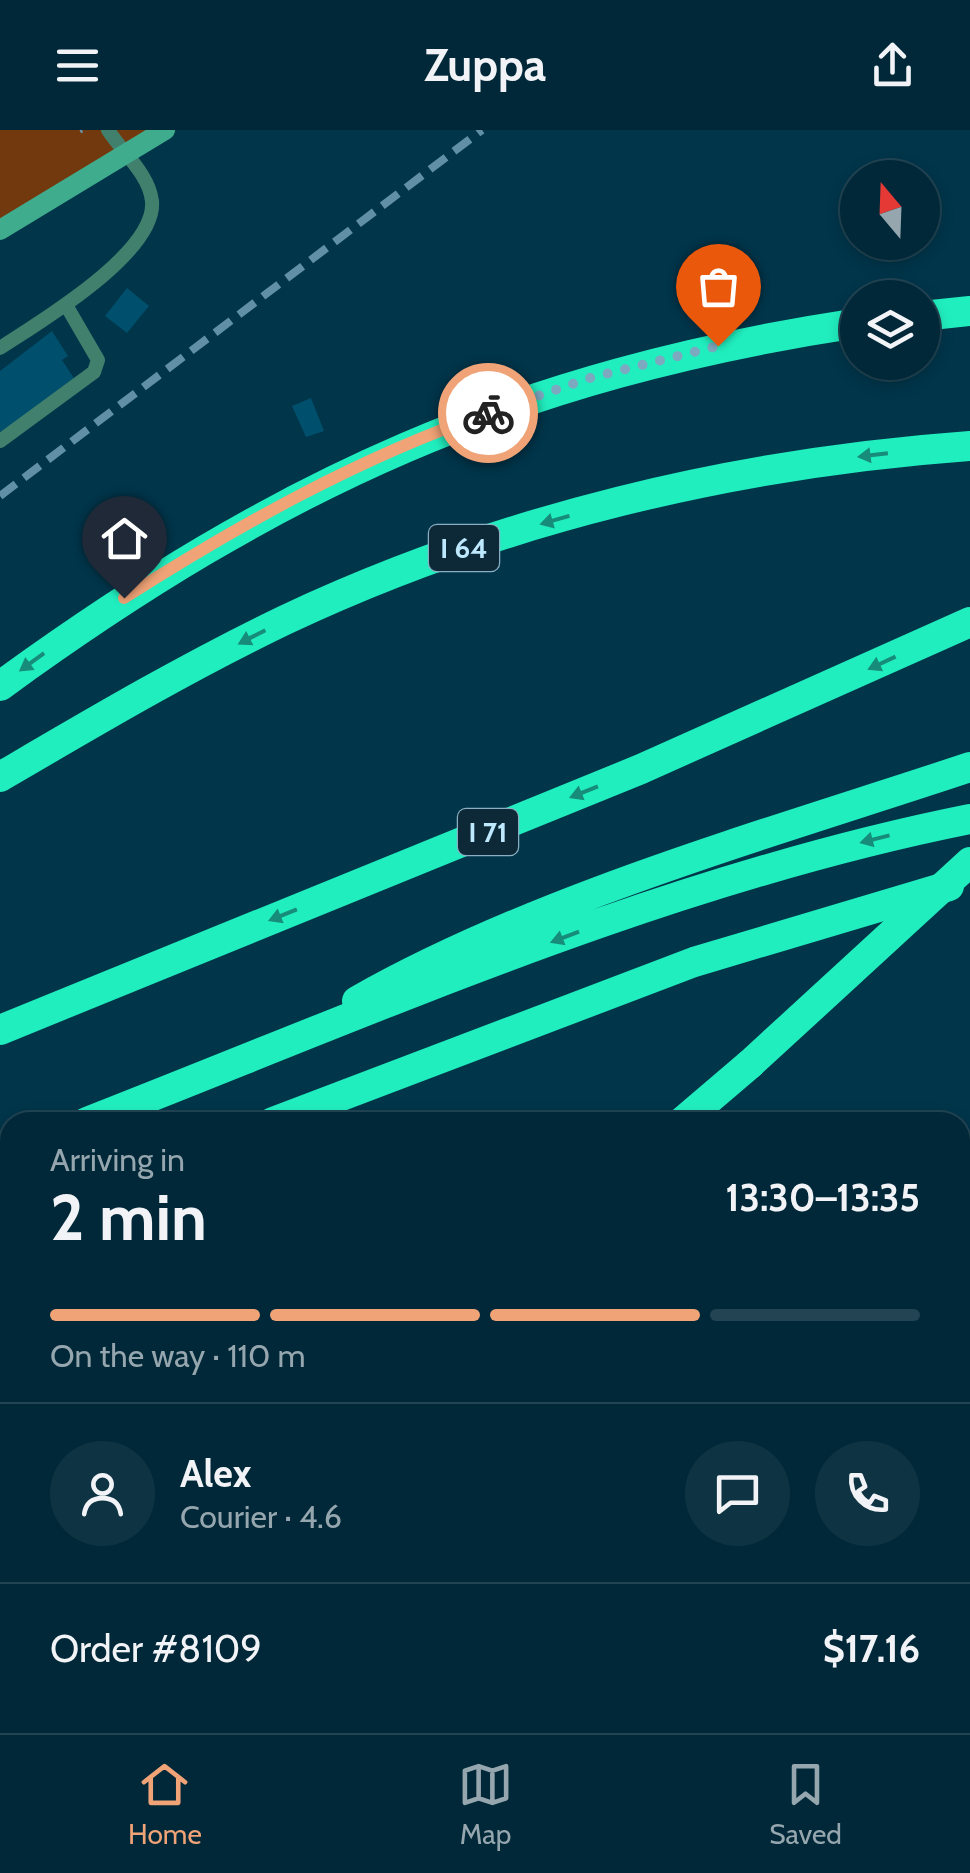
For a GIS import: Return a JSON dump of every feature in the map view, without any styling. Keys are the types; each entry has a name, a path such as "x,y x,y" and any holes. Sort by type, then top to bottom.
{"highway":[{"path":"940,314 970,311"},
{"path":"0,686 185,559 381,455 456,424 590,378 718,346 840,326"},
{"name":"I 64","path":"0,777 124,705 286,620 456,550 619,502 727,477 816,462 970,446"},
{"name":"I 71","path":"0,1030 641,769 970,622"},
{"path":"266,1052 443,956 605,892 970,766"},
{"path":"113,1112 725,880 805,856 970,820"},
{"path":"694,1112 970,862"},
{"path":"299,1112 694,962 970,881"}],"street":[{"path":"0,230 165,130"}],"lane":[{"path":"0,348 66,306 100,278 150,220 152,202 146,180 108,130"},
{"path":"0,441 80,386 98,360 66,306"}],"shaded area":[{"path":"0,130 162,130 0,235"}],"building":[{"path":"127,288 149,306 127,333 105,316"},
{"path":"52,331 68,356 62,360 77,383 0,432 0,371"},
{"path":"311,398 324,431 306,437 292,406"}],"railway":[{"path":"0,496 482,130"}],"way so far":[{"path":"488,413 590,378 718,346"}],"route":[{"path":"124,598 257,517 333,477 488,413"}]}
